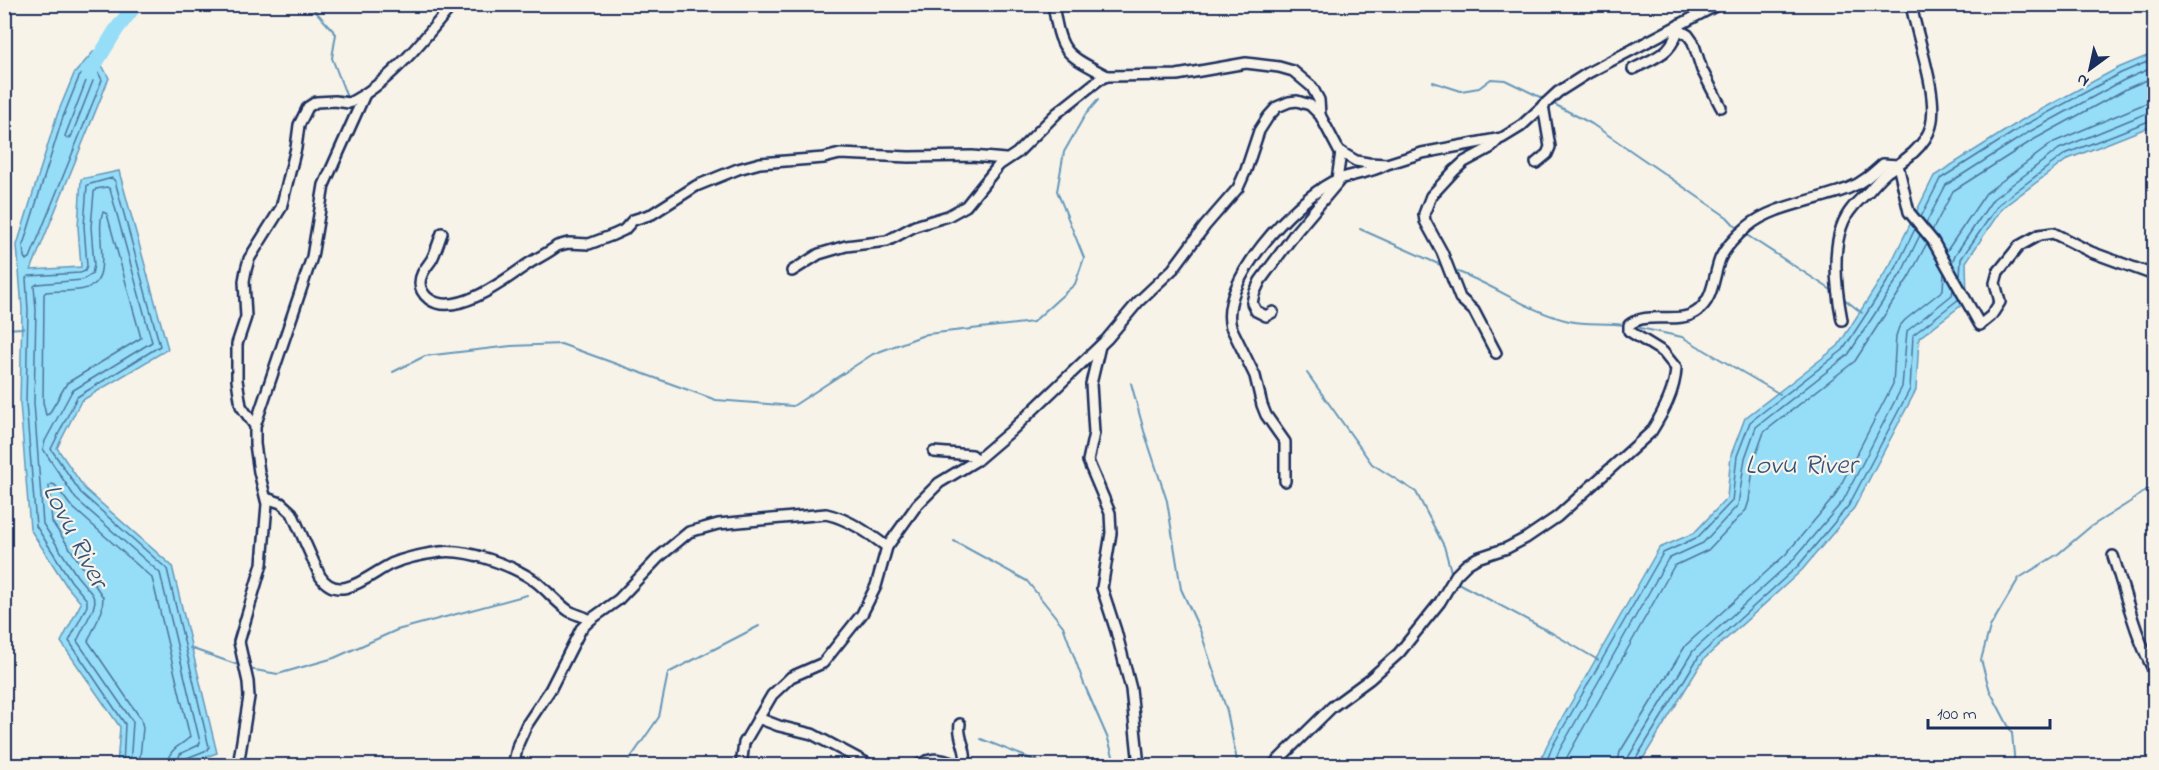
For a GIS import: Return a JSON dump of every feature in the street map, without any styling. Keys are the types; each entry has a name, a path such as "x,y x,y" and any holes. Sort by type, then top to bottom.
{"street":[{"path":"255,426 242,406 237,380 237,344 246,317 244,280 249,259 281,208 296,148 299,125 308,107 316,102 349,103 375,88 430,33 453,4"},
{"path":"1053,4 1057,30 1070,55 1107,76 1177,75 1246,63 1279,67 1293,70 1312,87 1319,100 1320,115"},
{"path":"1285,481 1285,442 1262,405 1255,376 1231,327 1228,312 1235,290 1260,249 1294,209 1339,179 1370,172 1422,153 1510,135 1558,92 1588,73 1719,4"},
{"path":"1842,320 1838,295 1836,251 1842,225 1848,213 1882,176 1910,156 1930,129 1933,112 1928,76 1911,4"},
{"path":"1633,69 1667,51 1674,43 1679,26"},
{"path":"1679,26 1693,42 1702,70 1721,107"},
{"path":"792,271 819,254 846,246 887,241 915,226 956,212 972,201 992,172 1005,159 1017,153 1057,113 1107,76"},
{"path":"238,765 249,697 239,642 262,564 267,498 259,472 255,426 312,257 324,185 365,93"},
{"path":"741,765 744,743 758,717 780,686 791,677 823,663 856,623 876,586 887,548 917,505 930,491 977,460 1011,431 1100,346 1138,302 1173,269 1244,177 1256,138 1268,117 1282,104 1297,101 1310,105 1320,115 1341,152 1356,161 1387,164"},
{"path":"1536,163 1547,154 1550,147 1543,105"},
{"path":"1496,353 1474,311 1460,298 1442,252 1425,221 1424,214 1431,196 1438,187 1464,162 1490,148 1499,139"},
{"path":"1273,312 1266,316 1256,311 1252,303 1256,290 1296,232 1339,179 1341,152"},
{"path":"442,233 432,260 422,273 420,282 426,297 440,304 448,304 480,294 511,277 557,246 568,243 589,244 614,235 624,230 633,220 652,214 688,190 750,165 840,154 909,157 972,156 1005,159"},
{"path":"1272,765 1332,707 1370,679 1399,653 1440,602 1456,575 1467,564 1476,558 1507,548 1557,517 1651,432 1668,400 1675,381 1676,368 1664,352 1629,331 1628,327 1631,323 1640,320 1689,316 1702,308 1712,290 1721,257 1749,225 1770,214 1850,188 1869,177 1882,164 1898,165"},
{"path":"1898,165 1909,212 1934,241 1980,325 2000,302 1995,283 1998,272 2019,246 2038,235 2053,233 2091,252 2154,275"},
{"path":"1100,346 1091,384 1094,433 1088,465 1110,513 1111,533 1102,588 1131,689 1139,765"},
{"path":"934,452 972,455 977,460"},
{"path":"267,498 281,503 292,513 320,576 334,589 361,582 399,561 441,552 452,552 493,561 518,571 546,590 570,612 590,620"},
{"path":"513,765 518,744 526,726 550,690 581,629 618,600 659,556 689,532 718,524 826,514 850,523 887,548"},
{"path":"2113,556 2136,631 2154,671"},
{"path":"758,717 779,726 812,734 872,765"},
{"path":"916,765 931,758 945,759 961,765 966,762 967,758 959,733 960,724"}],"water":[{"name":"Lovu River","path":"94,51 109,78 31,270 81,267 78,227 81,179 119,171 168,349 81,401 57,448 85,489 172,566 217,753 183,765 117,765 120,727 61,642 81,603 66,585 30,529 20,403 22,309 17,245 57,115 74,74"},
{"name":"Lovu River","path":"2154,53 2154,125 2068,159 2002,208 1966,262 1967,301 1919,338 1916,390 1854,508 1802,570 1704,659 1639,765 1538,766 1547,745 1659,548 1694,533 1727,498 1731,455 1745,418 1838,346 1890,265 1934,176 2022,120 2118,68"}],"waterway":[{"name":"Lovu River","path":"89,74 116,30 136,4"},
{"path":"309,4 336,34 332,58 348,100"},
{"path":"1433,82 1461,91 1479,88 1491,79 1505,80 1544,99"},
{"path":"393,372 425,356 511,346 561,344 716,400 793,406 873,354 927,334 1033,322 1075,284 1084,258 1057,191 1064,152 1085,115 1098,100"},
{"path":"1552,103 1592,124 1727,217 1738,229"},
{"path":"1360,229 1445,267"},
{"path":"1745,234 1836,293"},
{"path":"1453,270 1554,317 1576,322 1625,325"},
{"path":"1843,298 1862,313"},
{"path":"4,329 23,328"},
{"path":"1640,328 1682,337 1780,394"},
{"path":"1307,373 1372,464 1416,492 1444,546 1452,575"},
{"path":"1131,383 1167,501 1181,589 1200,630 1227,711 1238,766"},
{"path":"2015,766 2012,733 1990,691 1981,660 1990,627 2019,578 2058,554 2090,527 2154,484"},
{"path":"954,541 1027,581 1063,626 1084,684 1108,739 1116,766"},
{"path":"1456,582 1598,660"},
{"path":"249,669 278,674 334,658 397,630 527,595"},
{"path":"625,766 659,717 668,673 759,626"},
{"path":"190,648 241,666"},
{"path":"981,739 1049,766"}]}
